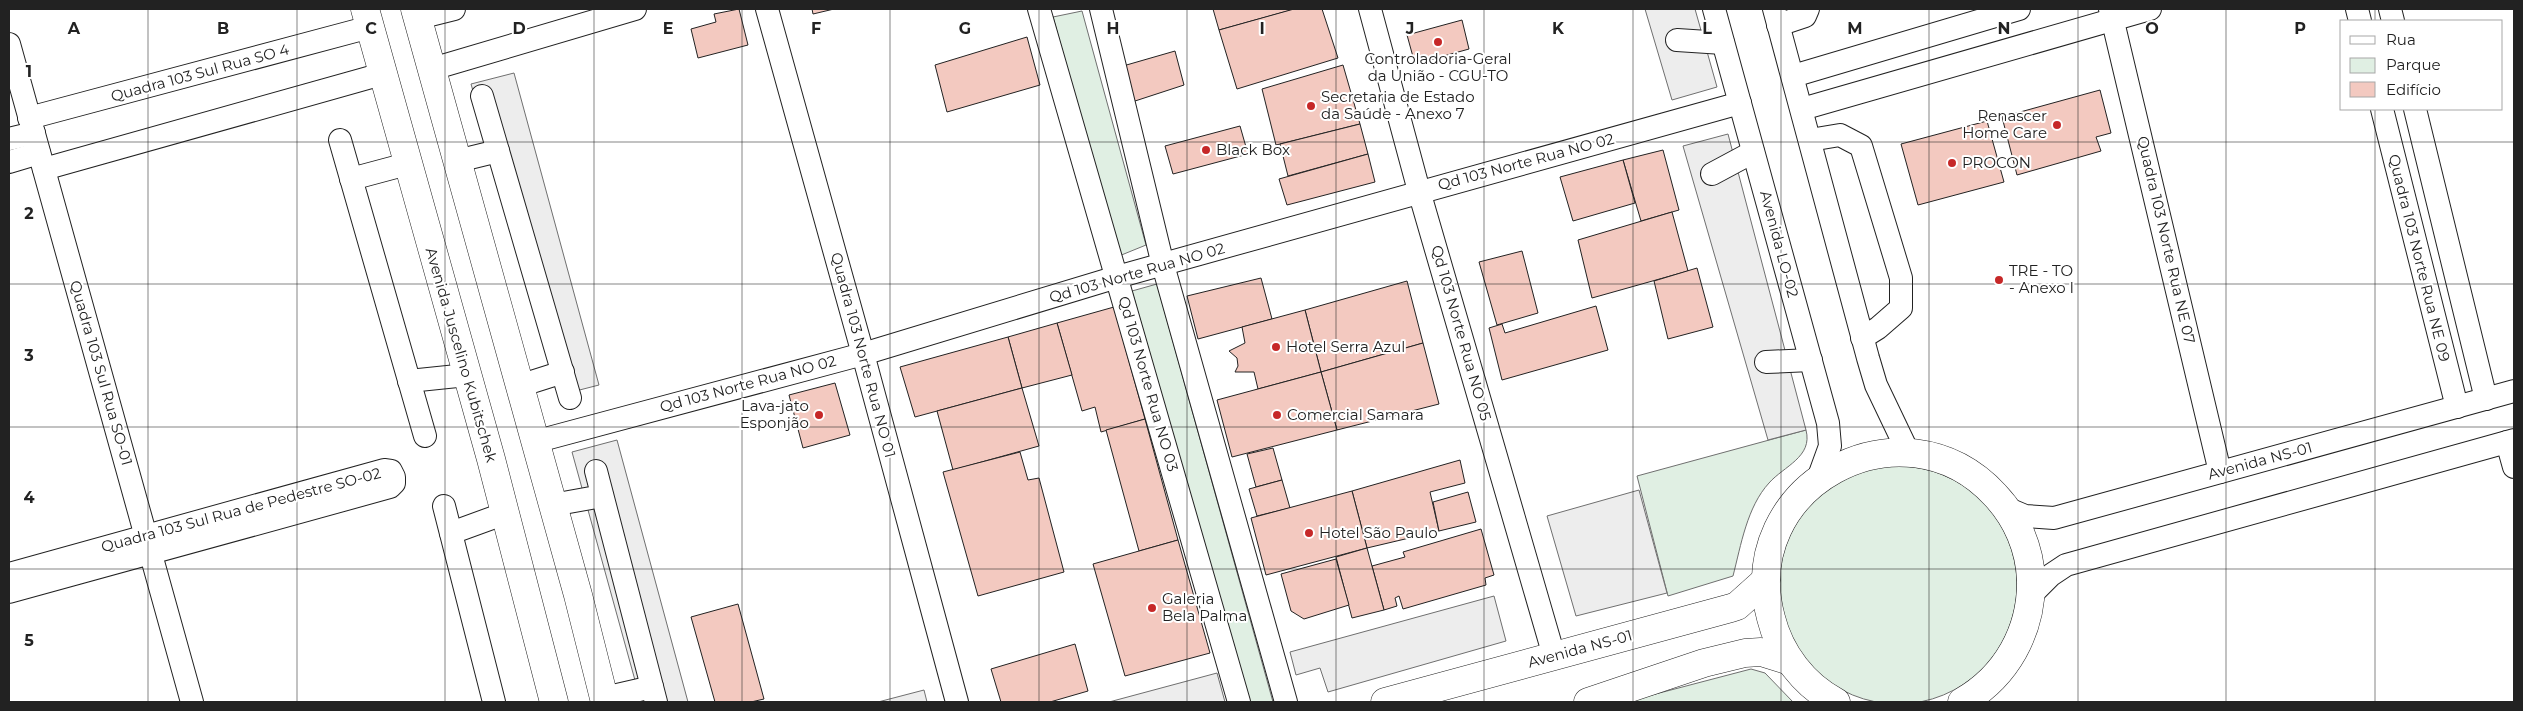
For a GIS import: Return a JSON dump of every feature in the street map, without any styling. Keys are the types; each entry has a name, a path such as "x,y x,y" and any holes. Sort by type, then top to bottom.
{"main road":[{"path":"417,14 534,442 578,595 604,700"},
{"name":"Avenida Juscelino Kubitschek","path":"367,18 506,513 554,702"},
{"name":"Avenida NS-01","path":"1836,702 1811,684 1790,661 1772,622 1767,601 1766,580 1770,553 1779,528 1796,501 1818,479 1836,467 1861,457 1887,452 1908,452 1937,457 1968,472 1989,488 2006,508 2017,526 2025,547 2030,568 2031,595 2025,625 2015,649 2000,670 1967,700"},
{"name":"Avenida NS-01","path":"1385,702 1737,606 1766,580"},
{"path":"1588,702 1704,663 1745,653 1768,654 1790,661"}],"street":[{"path":"417,14 454,9"},
{"path":"432,69 635,9"},
{"name":"Quadra 103 Norte Rua NO 01","path":"767,9 957,702"},
{"name":"Qd 103 Norte Rua NO 03","path":"1040,9 1240,702"},
{"path":"1101,9 1163,265 1286,702"},
{"name":"Qd 103 Norte Rua NO 05","path":"1370,9 1420,191 1554,656"},
{"name":"Avenida LO-02","path":"1714,9 1811,360 1830,436 1829,451 1818,479"},
{"path":"1808,9 1805,16 1776,17 1876,385 1908,452"},
{"path":"1793,76 2019,9"},
{"path":"1802,109 2112,14 2150,9"},
{"name":"Quadra 103 Norte Rua NE 07","path":"2112,14 2220,472"},
{"name":"Quadra 103 Sul Rua SO 4","path":"9,162 36,143 367,18"},
{"path":"1677,40 1723,43"},
{"name":"Quadra 103 Sul Rua SO-01","path":"9,44 192,702"},
{"name":"Quadra 103 Sul Rua SO 4","path":"9,140 36,143 382,74"},
{"path":"482,96 570,398"},
{"name":"Qd 103 Norte Rua NO 02","path":"534,442 863,354 1117,277 1740,103"},
{"name":"Quadra 103 Norte Rua NE 09","path":"2382,110 2457,407"},
{"name":"Quadra 103 Norte Rua NE 09","path":"2415,110 2486,399"},
{"path":"1810,140 1840,135 1862,146 1901,278 1901,308 1878,328 1862,338"},
{"path":"340,140 425,436"},
{"path":"458,161 498,152"},
{"path":"1712,174 1753,152"},
{"path":"351,180 407,164"},
{"path":"1766,362 1811,360"},
{"path":"519,386 563,372"},
{"path":"409,381 467,375"},
{"name":"Avenida NS-01","path":"2006,508 2025,516 2050,519 2514,391"},
{"path":"2031,595 2066,565 2511,441 2514,467"},
{"name":"Quadra 103 Sul Rua de Pedestre SO-02","path":"9,574 148,544 390,487 394,483 394,476 391,470 384,470 148,544 9,592"},
{"path":"596,471 654,694 604,700"},
{"path":"552,505 602,496"},
{"path":"444,506 494,702"},
{"path":"451,532 506,513"}],"green space":[{"path":"1082,11 1146,245 1119,256 1053,17"},
{"path":"1157,284 1273,702 1248,702 1132,291"},
{"path":"1806,430 1807,439 1801,454 1769,483 1755,503 1742,539 1733,576 1668,596 1637,476"},
{"path":"1898,466 1921,468 1944,475 1964,486 1982,501 1997,519 2008,539 2015,562 2017,585 2015,608 2008,631 1997,651 1982,669 1964,684 1944,695 1921,702 1898,704 1875,702 1852,695 1832,684 1814,669 1799,651 1788,631 1781,608 1779,585 1781,562 1788,539 1799,519 1814,501 1832,486 1852,475 1875,468"},
{"path":"1751,669 1765,673 1793,702 1625,702"}],"shaded area":[{"path":"1645,9 1695,9 1717,87 1672,100"},
{"path":"514,73 599,385 560,395 471,84"},
{"path":"1728,134 1806,430 1768,440 1683,146"},
{"path":"617,440 688,702 641,702 572,452"},
{"path":"1639,490 1667,593 1576,616 1547,516"},
{"path":"1494,596 1506,641 1328,692 1320,668 1296,675 1290,652"},
{"path":"1217,673 1225,702 1109,702"},
{"path":"924,690 927,702 878,702"}],"building":[{"path":"739,9 748,45 698,58 691,29 716,22 714,14"},
{"path":"812,9 834,9 813,14"},
{"path":"1213,9 1295,9 1219,30"},
{"path":"1294,9 1322,9 1338,58 1237,89 1219,30"},
{"name":"Controladoria-Geral da União - CGU-TO","path":"1462,20 1469,49 1415,64 1407,35"},
{"path":"1027,37 1040,85 947,112 935,65"},
{"path":"1175,51 1184,85 1132,102 1123,66"},
{"name":"Secretaria de Estado da Saúde - Anexo 7","path":"1343,65 1360,124 1276,145 1262,89"},
{"name":"Renascer Home Care","path":"2100,90 2111,133 2096,137 2101,151 2017,175 2002,117"},
{"name":"PROCON","path":"1987,121 2004,182 1918,205 1901,144"},
{"path":"1360,124 1368,154 1288,176 1280,144"},
{"name":"Black Box","path":"1240,126 1248,154 1173,174 1165,146"},
{"path":"1663,150 1679,210 1641,221 1623,160"},
{"path":"1368,154 1375,182 1287,205 1279,179"},
{"path":"1623,160 1635,203 1573,221 1560,177"},
{"path":"1672,212 1688,271 1592,298 1578,240"},
{"path":"1522,251 1538,313 1497,325 1479,262"},
{"path":"1697,268 1713,327 1668,339 1654,281"},
{"path":"1261,278 1272,319 1198,339 1187,296"},
{"path":"1407,281 1423,343 1321,372 1305,310"},
{"path":"1596,306 1608,350 1502,380 1489,328 1502,324 1505,333"},
{"path":"1114,307 1145,419 1101,432 1095,407 1082,411 1057,323"},
{"name":"Hotel Serra Azul","path":"1305,310 1321,372 1258,389 1254,372 1235,372 1238,366 1237,358 1229,351 1245,343 1242,327"},
{"path":"1057,323 1072,375 1022,388 1008,337"},
{"path":"1008,337 1022,388 915,417 900,367"},
{"path":"1423,343 1439,404 1337,430 1321,372"},
{"name":"Comercial Samara","path":"1321,372 1337,430 1232,457 1217,400"},
{"name":"Lava-jato Esponjão","path":"835,383 850,435 803,448 789,395"},
{"path":"1022,388 1039,446 953,470 937,411"},
{"path":"1145,419 1178,540 1139,551 1106,430"},
{"path":"1273,448 1282,480 1256,487 1247,454"},
{"path":"1020,452 1028,480 1039,478 1064,572 978,596 943,472"},
{"path":"1460,460 1465,483 1430,492 1439,531 1367,548 1352,491"},
{"path":"1282,480 1290,508 1257,516 1249,489"},
{"name":"Hotel São Paulo","path":"1352,491 1367,548 1266,575 1251,518"},
{"path":"1468,492 1476,522 1439,531 1433,502"},
{"path":"1481,529 1494,575 1485,578 1486,585 1403,609 1399,596 1395,598 1397,606 1384,610 1372,566 1405,557 1403,552"},
{"name":"Galeria Bela Palma","path":"1178,540 1210,653 1125,676 1093,564"},
{"path":"1367,548 1384,610 1352,618 1336,557"},
{"path":"1336,559 1349,605 1304,619 1291,611 1281,574"},
{"path":"738,604 764,699 751,702 715,702 691,617"},
{"path":"1075,644 1088,691 1050,702 1001,702 991,669"}],"place":[{"name":"Controladoria-Geral da União - CGU-TO","path":"1438,42"},
{"name":"Secretaria de Estado da Saúde - Anexo 7","path":"1311,106"},
{"name":"Renascer Home Care","path":"2057,125"},
{"name":"Black Box","path":"1206,150"},
{"name":"PROCON","path":"1952,163"},
{"name":"TRE - TO - Anexo I","path":"1999,280"},
{"name":"Hotel Serra Azul","path":"1276,347"},
{"name":"Lava-jato Esponjão","path":"819,415"},
{"name":"Comercial Samara","path":"1277,415"},
{"name":"Hotel São Paulo","path":"1309,533"},
{"name":"Galeria Bela Palma","path":"1152,608"}]}
